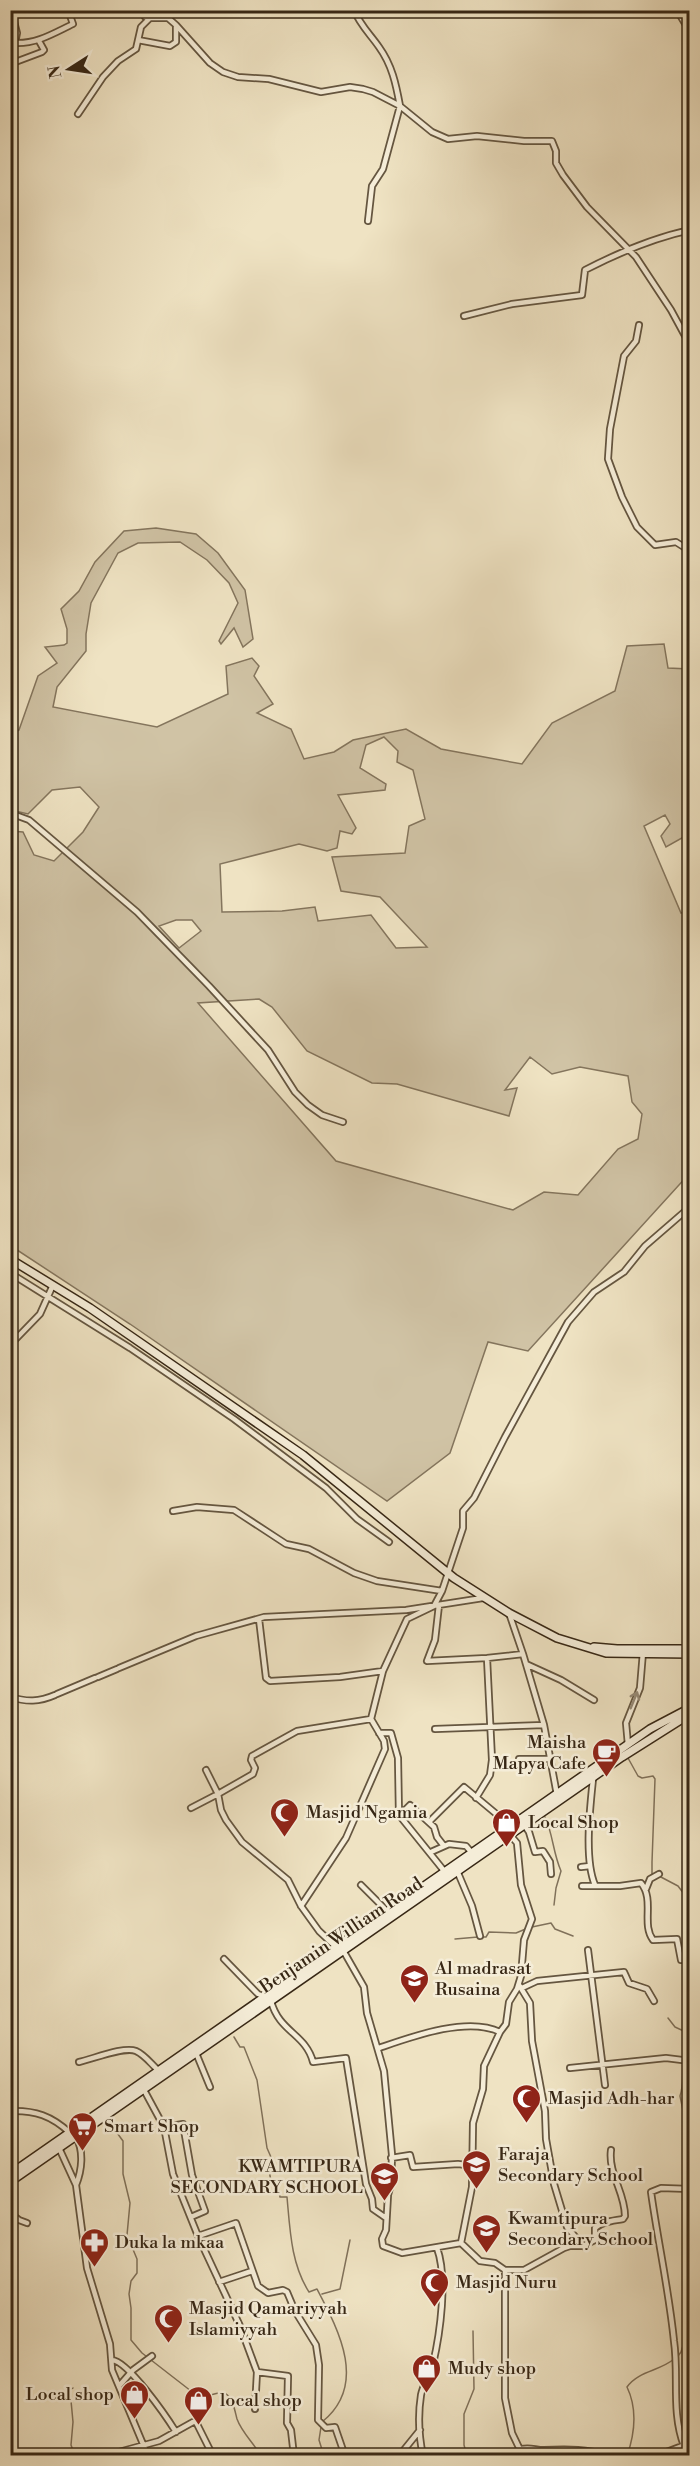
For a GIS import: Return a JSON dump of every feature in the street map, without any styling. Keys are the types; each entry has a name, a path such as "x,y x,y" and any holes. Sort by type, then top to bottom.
{"main road":[{"path":"10,1259 53,1285 303,1455 448,1573 508,1613 557,1638 579,1645 643,1652 690,1654"},
{"path":"643,1652 690,1649"},
{"name":"Benjamin William Road","path":"10,2182 59,2148 158,2070 458,1873 557,1795 650,1729 690,1708"},
{"name":"Benjamin William Road","path":"341,1950 388,1912 472,1853 525,1826 641,1744 690,1714"},
{"name":"Benjamin William Road","path":"10,2174 144,2090 269,1999"}],"street":[{"path":"11,10 17,33 13,44 39,41 73,24 68,10"},
{"path":"140,10 145,17 168,18 210,63 238,77 289,83 321,93 350,87 374,92 400,106 432,132 448,139 477,136 524,141 552,141 556,150 556,164 562,175 587,207 629,250 671,310 690,345"},
{"path":"78,114 103,77 118,61 136,49 141,27 150,18 150,10"},
{"path":"168,10 168,18"},
{"path":"354,10 359,22 380,48 394,76 400,106 383,169 372,186 368,221"},
{"path":"677,10 690,32"},
{"path":"138,40 170,46 176,42 176,25"},
{"path":"10,64 42,52 44,50 39,41"},
{"path":"464,316 512,304 582,295 585,270 668,235 690,230"},
{"path":"639,325 636,341 624,356 610,429 608,459 622,497 637,527 655,545 676,542 690,551"},
{"path":"10,813 29,820 136,912 268,1050 295,1092 322,1115 343,1122"},
{"path":"523,1654 428,1661 435,1640 436,1605 463,1528 463,1511 474,1498 568,1322 594,1292 624,1272 645,1246 690,1207"},
{"path":"10,1273 137,1352 234,1419 326,1488 357,1519 389,1542"},
{"path":"10,1345 40,1314 53,1285"},
{"path":"173,1511 198,1506 234,1510 286,1544 309,1548 354,1573 377,1581 442,1591"},
{"path":"10,1697 31,1702 45,1700 196,1636 259,1619 406,1610 483,1598"},
{"path":"301,1906 329,1866 356,1820 385,1749 371,1719 383,1671 408,1619 436,1605"},
{"path":"508,1613 544,1725 557,1795"},
{"path":"259,1619 266,1678 270,1681 340,1677 383,1671"},
{"path":"628,1745 626,1723 639,1688 643,1652"},
{"path":"476,1798 490,1775 487,1658"},
{"path":"526,1664 561,1680 594,1701"},
{"path":"191,1808 253,1774 255,1768 251,1760 252,1756 297,1731 371,1719"},
{"path":"435,1729 544,1725"},
{"path":"379,1733 391,1733 396,1744 400,1781 399,1815 445,1872"},
{"path":"519,1759 549,1759"},
{"path":"206,1770 218,1794 226,1821 242,1842 288,1880 301,1906 319,1931 341,1950 364,1987 367,2013 384,2071 391,2158 391,2184 387,2195 383,2246 402,2253 461,2243"},
{"path":"593,1779 589,1836 590,1866 595,1885"},
{"path":"429,1822 462,1787 500,1817 517,1843 521,1885 532,1919 524,1940 520,1986 509,2002 506,2024 486,2060 483,2089 474,2117 474,2166 471,2196 461,2243"},
{"path":"399,1815 410,1805 434,1827 437,1837 444,1846"},
{"path":"525,1826 535,1852 543,1851 547,1856 551,1874"},
{"path":"431,1852 449,1844 466,1846 472,1853"},
{"path":"581,1868 590,1866"},
{"path":"458,1873 472,1906 480,1936"},
{"path":"646,1889 656,1875"},
{"path":"582,1886 620,1886 641,1883 646,1889 648,1934 653,1940 677,1939 681,1960 690,1959"},
{"path":"362,1885 388,1912"},
{"path":"588,1950 605,2085"},
{"path":"224,1959 258,1994 269,1999 282,2024 308,2045 313,2062 346,2058 366,2184 373,2209 386,2218"},
{"path":"520,1986 537,1981 627,1973 629,1983 646,1987 654,2001"},
{"path":"520,1986 530,2003 532,2041 545,2111 546,2139 554,2184 567,2227 584,2246"},
{"path":"379,2048 425,2033 447,2029 482,2026 500,2032"},
{"path":"80,2062 134,2050 158,2070"},
{"path":"196,2053 210,2087"},
{"path":"570,2068 666,2058 685,2061"},
{"path":"144,2090 164,2127 173,2174 198,2236 240,2326 257,2372 255,2409"},
{"path":"10,2111 24,2111 48,2116 73,2135 82,2149 76,2185"},
{"path":"164,2127 183,2124 192,2175 205,2211 191,2217"},
{"path":"59,2148 76,2185 87,2268 107,2336 112,2370 148,2456"},
{"path":"461,2243 480,2261 495,2263 505,2270 524,2270 570,2246 584,2246 595,2240 597,2226 625,2216 621,2193 609,2160 611,2150"},
{"path":"391,2158 410,2155 413,2167 458,2164 474,2166"},
{"path":"656,2456 687,2445 676,2409 675,2356 668,2293 651,2191 661,2188 690,2188"},
{"path":"11,2215 27,2223"},
{"path":"198,2236 236,2223 258,2286 268,2293 284,2290 287,2292 295,2311 316,2345 320,2401 316,2415 326,2428 335,2427 345,2456"},
{"path":"423,2456 420,2430 421,2391 429,2377 433,2363 438,2326 441,2277 437,2248"},
{"path":"505,2270 505,2398 512,2433 518,2448 522,2452 533,2447 544,2450 580,2449 612,2456"},
{"path":"219,2282 252,2271"},
{"path":"119,2386 130,2373 152,2356"},
{"path":"111,2360 124,2365 156,2403 176,2432"},
{"path":"257,2372 288,2376 287,2423 291,2430 294,2456"},
{"path":"104,2456 167,2438 196,2422 213,2456"},
{"path":"399,2456 420,2430"}],"shaded area":[{"path":"156,528 196,534 218,553 245,590 253,639 243,647 234,628 221,644 219,641 238,603 229,583 207,560 180,542 138,543 118,553 91,603 86,651 57,687 53,707 157,727 228,694 226,666 252,658 259,666 254,676 273,704 257,713 291,729 304,759 334,752 353,740 406,729 441,749 522,764 552,723 615,691 627,646 664,644 668,668 689,669 689,834 666,847 661,836 670,824 665,815 644,826 681,913 689,911 689,1174 528,1351 488,1342 450,1453 387,1501 130,1324 11,1246 11,831 23,832 34,855 54,861 83,832 99,807 80,787 52,790 28,814 11,810 11,735 19,730 38,676 57,663 45,647 67,643 67,629 61,609 79,591 95,562 124,531","holes":["384,737 398,751 397,762 413,770 425,819 409,826 405,853 332,857 341,891 380,897 427,947 396,948 371,915 318,921 315,907 282,911 222,912 220,864 299,844 327,851 337,848 340,831 352,834 356,828 338,795 385,790 386,784 360,768 366,745","176,920 192,920 201,931 179,948 159,926","259,999 272,1007 307,1051 372,1083 397,1084 509,1116 517,1088 505,1090 530,1057 552,1074 580,1067 628,1076 632,1102 642,1114 638,1139 618,1149 578,1195 544,1192 513,1210 336,1161 198,1003"]}],"waterway":[{"path":"628,1758 638,1776 642,1778 653,1776 655,1779 652,1862 652,1874 655,1874"},
{"path":"545,1817 561,1871 554,1905"},
{"path":"659,1876 678,1886 690,1902"},
{"path":"532,1927 551,1923 555,1929 573,1936"},
{"path":"483,1937 486,1937 489,1932 516,1933 528,1928"},
{"path":"455,1939 478,1937"},
{"path":"668,2018 675,2027 690,2034"},
{"path":"234,2037 240,2047 244,2047 257,2080 267,2148 274,2164 268,2165 271,2181 277,2180 280,2197 287,2197 292,2246 298,2270 309,2292 317,2289 334,2322 345,2357 344,2392 336,2407 322,2422"},
{"path":"690,2047 684,2059 680,2096 690,2144"},
{"path":"112,2126 123,2141 123,2174 130,2203 127,2235 137,2259 137,2273 131,2281 129,2294 131,2340 142,2353 200,2398 219,2393 230,2397 239,2424 261,2456"},
{"path":"322,2294 340,2289 350,2240"},
{"path":"678,2356 690,2323"},
{"path":"467,2456 464,2445 464,2414 474,2389 473,2331"},
{"path":"627,2456 634,2422 633,2404 627,2387 643,2374 674,2359"},
{"path":"73,2388 70,2390 73,2422 71,2445 75,2456"},
{"path":"321,2427 319,2440 324,2456"}],"place":[{"name":"Maisha Mapya Cafe","path":"607,1778"},
{"name":"Masjid Ngamia","path":"285,1838"},
{"name":"Local Shop","path":"507,1848"},
{"name":"Al madrasat Rusaina","path":"414,2004"},
{"name":"Masjid Adh-har","path":"527,2124"},
{"name":"Smart Shop","path":"83,2152"},
{"name":"Faraja Secondary School","path":"477,2190"},
{"name":"KWAMTIPURA SECONDARY SCHOOL","path":"384,2202"},
{"name":"Kwamtipura Secondary School","path":"487,2254"},
{"name":"Duka la mkaa","path":"94,2268"},
{"name":"Masjid Nuru","path":"435,2308"},
{"name":"Masjid Qamariyyah Islamiyyah","path":"168,2344"},
{"name":"Mudy shop","path":"427,2394"},
{"name":"Local shop","path":"135,2420"},
{"name":"local shop","path":"199,2426"}]}
